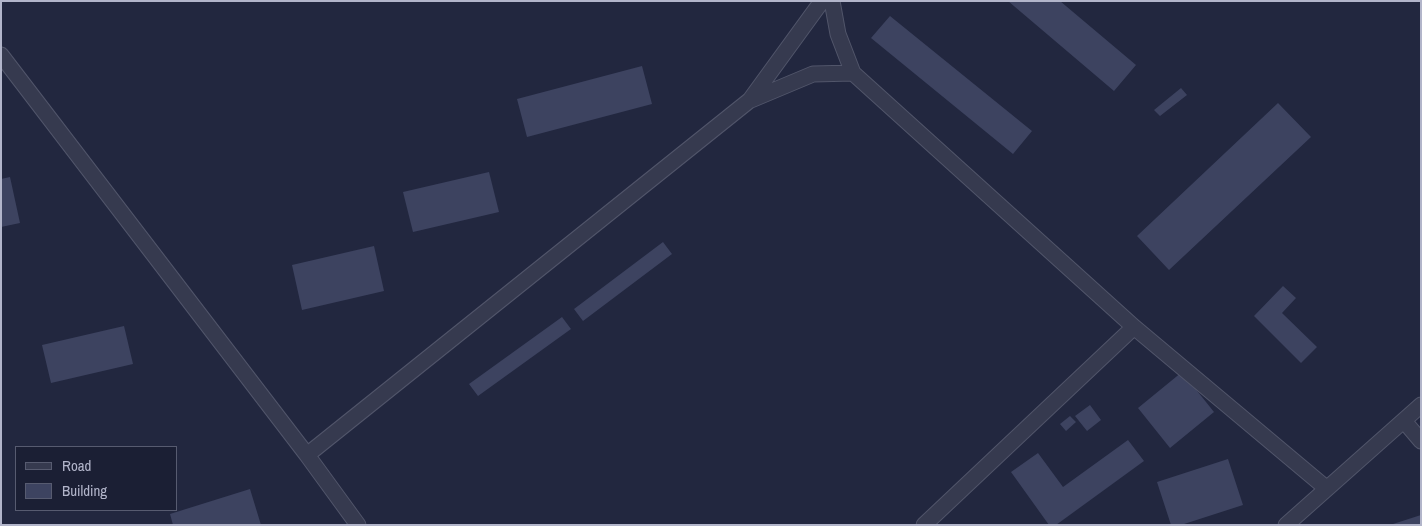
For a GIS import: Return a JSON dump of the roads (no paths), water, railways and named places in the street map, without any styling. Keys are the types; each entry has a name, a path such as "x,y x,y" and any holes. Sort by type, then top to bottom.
{"street":[{"path":"307,455 750,100 822,1"},
{"path":"832,1 838,34 853,73 1134,326 1326,488"},
{"path":"1,55 307,455 358,525"},
{"path":"750,100 813,74 853,73"},
{"path":"924,525 1134,326"},
{"path":"1286,525 1421,405"},
{"path":"1404,421 1421,441"}]}
